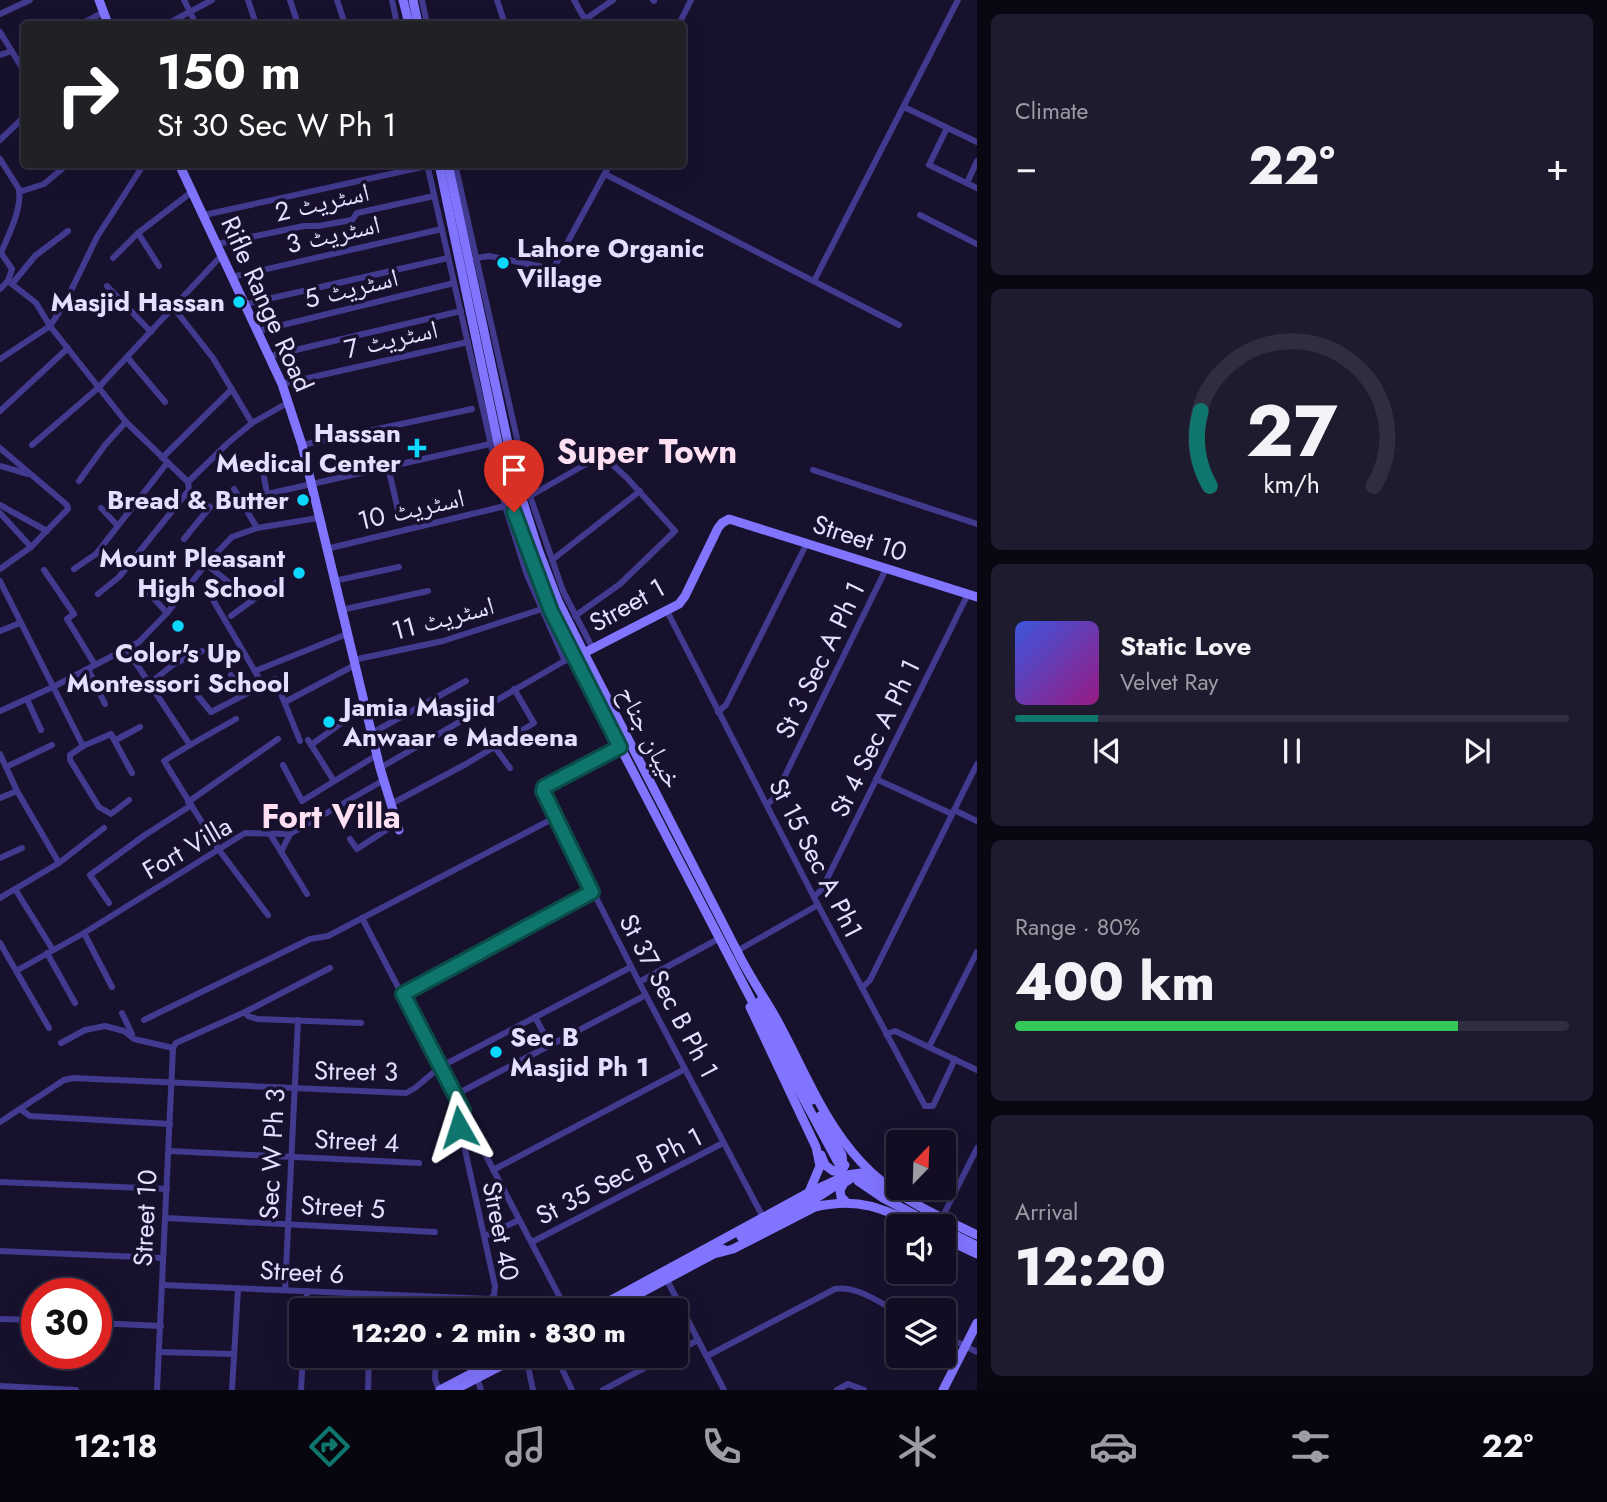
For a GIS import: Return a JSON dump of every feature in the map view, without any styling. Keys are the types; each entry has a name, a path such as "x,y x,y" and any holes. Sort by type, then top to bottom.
{"main road":[{"path":"99,0 107,21"},
{"path":"403,0 408,21"},
{"path":"413,0 417,21"},
{"name":"Rifle Range Road","path":"181,168 289,402 302,445 380,768 398,827"},
{"name":"خیبان جناح","path":"440,168 509,495 569,658 620,747 720,938 751,988 840,1166"},
{"name":"خیبان جناح","path":"454,168 516,480 548,575 737,951 751,988 772,1010 832,1124 860,1161 886,1182"},
{"name":"Street 1","path":"588,651 682,601 718,528 729,519"},
{"name":"Street 10","path":"729,519 973,596"},
{"path":"632,1298 824,1194 837,1182 843,1166 842,1155 751,988"},
{"path":"751,988 751,1013 825,1165 836,1171 843,1169 844,1153 832,1124"},
{"path":"808,1193 820,1166 816,1147"},
{"path":"615,1298 808,1193 857,1177 861,1173 886,1191"},
{"path":"846,1202 841,1197 842,1185 857,1177"},
{"name":"خیبان جناح","path":"857,1177 883,1198 921,1214"},
{"name":"خیبان جناح","path":"907,1200 928,1214"},
{"path":"718,1252 733,1249 816,1207 846,1202 868,1204 891,1214"},
{"name":"خیبان جناح","path":"956,1228 977,1236"},
{"path":"956,1236 977,1246"},
{"path":"956,1244 977,1254"},
{"path":"943,1390 977,1323"},
{"path":"439,1390 482,1368"},
{"path":"454,1390 497,1368"}],"street":[{"path":"0,14 30,0"},
{"path":"184,0 194,21"},
{"path":"173,21 212,0"},
{"path":"248,0 255,21"},
{"path":"290,0 297,21"},
{"path":"337,0 344,21"},
{"path":"392,0 396,21"},
{"path":"422,0 426,21"},
{"path":"497,0 504,21"},
{"path":"574,0 587,18 613,0"},
{"path":"680,21 691,0"},
{"path":"814,281 958,0"},
{"path":"87,21 104,12"},
{"path":"0,32 21,66"},
{"path":"0,55 12,51"},
{"path":"16,58 21,56"},
{"path":"904,107 977,142"},
{"path":"0,140 21,120"},
{"path":"947,128 929,165 977,188"},
{"path":"0,159 19,192 12,227 1,253 13,267 10,282"},
{"path":"967,183 977,160"},
{"path":"19,192 44,184 63,168"},
{"path":"0,359 50,327 64,305 97,237 141,168"},
{"path":"204,215 414,168"},
{"path":"380,768 569,658 527,575 505,506 428,168"},
{"path":"454,168 530,496 588,651"},
{"path":"476,258 489,256 552,268 608,168"},
{"path":"605,174 899,325"},
{"path":"113,258 138,233 193,191"},
{"name":"اسٹریٹ 2","path":"217,244 304,226 352,220 357,213 434,196"},
{"path":"920,215 977,244"},
{"name":"اسٹریٹ 3","path":"232,277 442,229"},
{"path":"0,289 68,231"},
{"path":"138,233 159,266"},
{"path":"32,445 98,388 222,255"},
{"path":"246,304 448,258"},
{"path":"10,282 36,303 50,327 127,422 188,482 189,490 210,507 184,539"},
{"name":"اسٹریٹ 5","path":"258,331 454,283"},
{"path":"107,286 151,331"},
{"path":"173,307 214,358 253,423"},
{"path":"270,356 461,311"},
{"name":"اسٹریٹ 7","path":"282,384 468,342"},
{"path":"0,411 68,348"},
{"path":"127,357 164,402"},
{"path":"74,569 96,554 164,460 232,389"},
{"path":"188,482 253,423 289,402"},
{"path":"302,445 472,409"},
{"path":"79,481 105,445 127,422"},
{"path":"242,502 490,444"},
{"path":"0,448 67,505 68,509 31,547 0,569"},
{"path":"530,496 602,455 640,491 675,531 620,584 575,616"},
{"path":"0,466 33,475"},
{"path":"388,467 398,510"},
{"path":"813,470 977,524"},
{"path":"263,471 267,494"},
{"path":"234,489 257,528"},
{"path":"98,594 119,577 189,490"},
{"path":"552,560 640,491"},
{"path":"0,505 47,531"},
{"name":"اسٹریٹ 10","path":"326,549 505,506"},
{"path":"101,508 117,525"},
{"path":"0,513 31,547"},
{"path":"0,711 139,642 232,537 257,528 318,518"},
{"path":"719,712 726,705 807,543"},
{"path":"206,564 252,601"},
{"path":"334,581 399,567"},
{"name":"St 3 Sec A Ph 1","path":"767,804 774,797 886,569"},
{"path":"44,570 74,614 67,619 92,667 105,704"},
{"path":"0,581 83,746"},
{"path":"231,616 277,582"},
{"path":"147,591 167,613"},
{"path":"341,610 428,591"},
{"name":"St 4 Sec A Ph 1","path":"814,897 822,889 876,779 973,596"},
{"path":"213,600 263,685"},
{"name":"اسٹریٹ 11","path":"285,702 354,662 443,641 542,609"},
{"name":"St 15 Sec A Ph1","path":"667,611 818,905 927,1107 933,1106 955,1059"},
{"path":"0,631 20,623"},
{"path":"255,671 347,634"},
{"path":"126,648 190,745"},
{"path":"150,683 174,664 202,651"},
{"path":"231,675 243,695"},
{"path":"198,696 211,712 275,679 306,742 334,781"},
{"path":"372,733 466,681"},
{"path":"391,804 534,723 514,689"},
{"path":"27,699 41,730"},
{"path":"306,742 365,706"},
{"path":"236,719 164,761 219,850 268,915"},
{"path":"116,740 140,727"},
{"path":"129,800 111,814 99,807 70,760 71,755 83,746 111,734 132,773"},
{"path":"108,903 90,875 278,739"},
{"path":"6,767 52,745"},
{"path":"494,746 510,768"},
{"name":"St 37 Sec B Ph 1","path":"620,747 544,787 543,791 592,892 764,1219"},
{"path":"0,754 17,791 59,863"},
{"path":"283,765 302,801 377,755"},
{"path":"862,988 870,980 977,764"},
{"path":"876,779 977,821"},
{"name":"Fort Villa","path":"16,971 84,933 245,833 290,834 384,780"},
{"path":"0,798 17,791"},
{"path":"144,1020 310,939 328,936 554,818"},
{"path":"350,839 356,849 398,827"},
{"path":"0,898 59,863 104,828"},
{"path":"270,834 307,894"},
{"path":"281,852 290,834"},
{"path":"0,858 22,848"},
{"path":"15,889 75,1003"},
{"path":"403,994 592,892"},
{"path":"737,951 818,905"},
{"path":"362,918 560,1298"},
{"path":"84,933 112,987"},
{"path":"639,982 720,938"},
{"path":"0,943 49,1028"},
{"path":"929,1048 977,952"},
{"name":"Street 3","path":"0,1122 64,1080 73,1078 402,1093 415,1088 440,1067 631,967"},
{"path":"61,1043 85,1030 105,1026 124,1031 134,1039 173,1048 176,1043 245,1012 330,968"},
{"path":"455,1095 646,995"},
{"path":"245,1012 248,1016 257,1018 361,1023"},
{"path":"122,1013 134,1039"},
{"path":"535,1017 550,1045"},
{"name":"Sec W Ph 3","path":"285,1290 298,1020"},
{"path":"886,1034 895,1031 977,1070"},
{"name":"Street 10","path":"157,1390 173,1048"},
{"path":"493,1170 685,1069"},
{"path":"20,1109 30,1116 170,1124"},
{"name":"Street 40","path":"463,1110 458,1114 459,1127 495,1286 494,1296 490,1298"},
{"name":"St 35 Sec B Ph 1","path":"532,1242 723,1143"},
{"path":"944,1214 977,1147"},
{"name":"Street 4","path":"169,1151 419,1163"},
{"path":"0,1182 167,1189"},
{"name":"Street 5","path":"165,1217 435,1232"},
{"path":"485,1236 519,1220"},
{"path":"0,1251 163,1258"},
{"path":"667,1280 723,1390"},
{"name":"Street 6","path":"163,1285 440,1298"},
{"path":"707,1356 835,1289 845,1287 886,1306"},
{"path":"232,1390 238,1289"},
{"path":"307,1292 307,1298"},
{"path":"0,1319 21,1320"},
{"path":"112,1324 161,1326"},
{"path":"688,1345 698,1340"},
{"path":"956,1341 977,1352"},
{"path":"159,1352 234,1354"},
{"path":"301,1390 302,1368"},
{"path":"368,1390 369,1368"},
{"path":"435,1368 435,1379 439,1390"},
{"path":"528,1368 533,1390"},
{"path":"562,1368 572,1390"},
{"path":"603,1390 644,1368"},
{"path":"477,1378 481,1390"},
{"path":"837,1390 848,1384 864,1390"},
{"path":"0,1386 76,1390"}],"place":[{"name":"Lahore Organic Village","path":"503,263"},
{"name":"Masjid Hassan","path":"239,302"},
{"name":"Hassan Medical Center","path":"417,448"},
{"name":"Bread & Butter","path":"303,500"},
{"name":"Mount Pleasant High School","path":"299,573"},
{"name":"Color's Up Montessori School","path":"178,626"},
{"name":"Jamia Masjid Anwaar e Madeena","path":"329,722"},
{"name":"Sec B Masjid Ph 1","path":"496,1052"}],"district":[{"name":"Super Town","path":"647,451"},
{"name":"Fort Villa","path":"331,816"}],"route":[{"path":"459,1127 457,1118 463,1110 403,994 592,892 543,791 544,787 620,747 551,611 514,512"}]}
